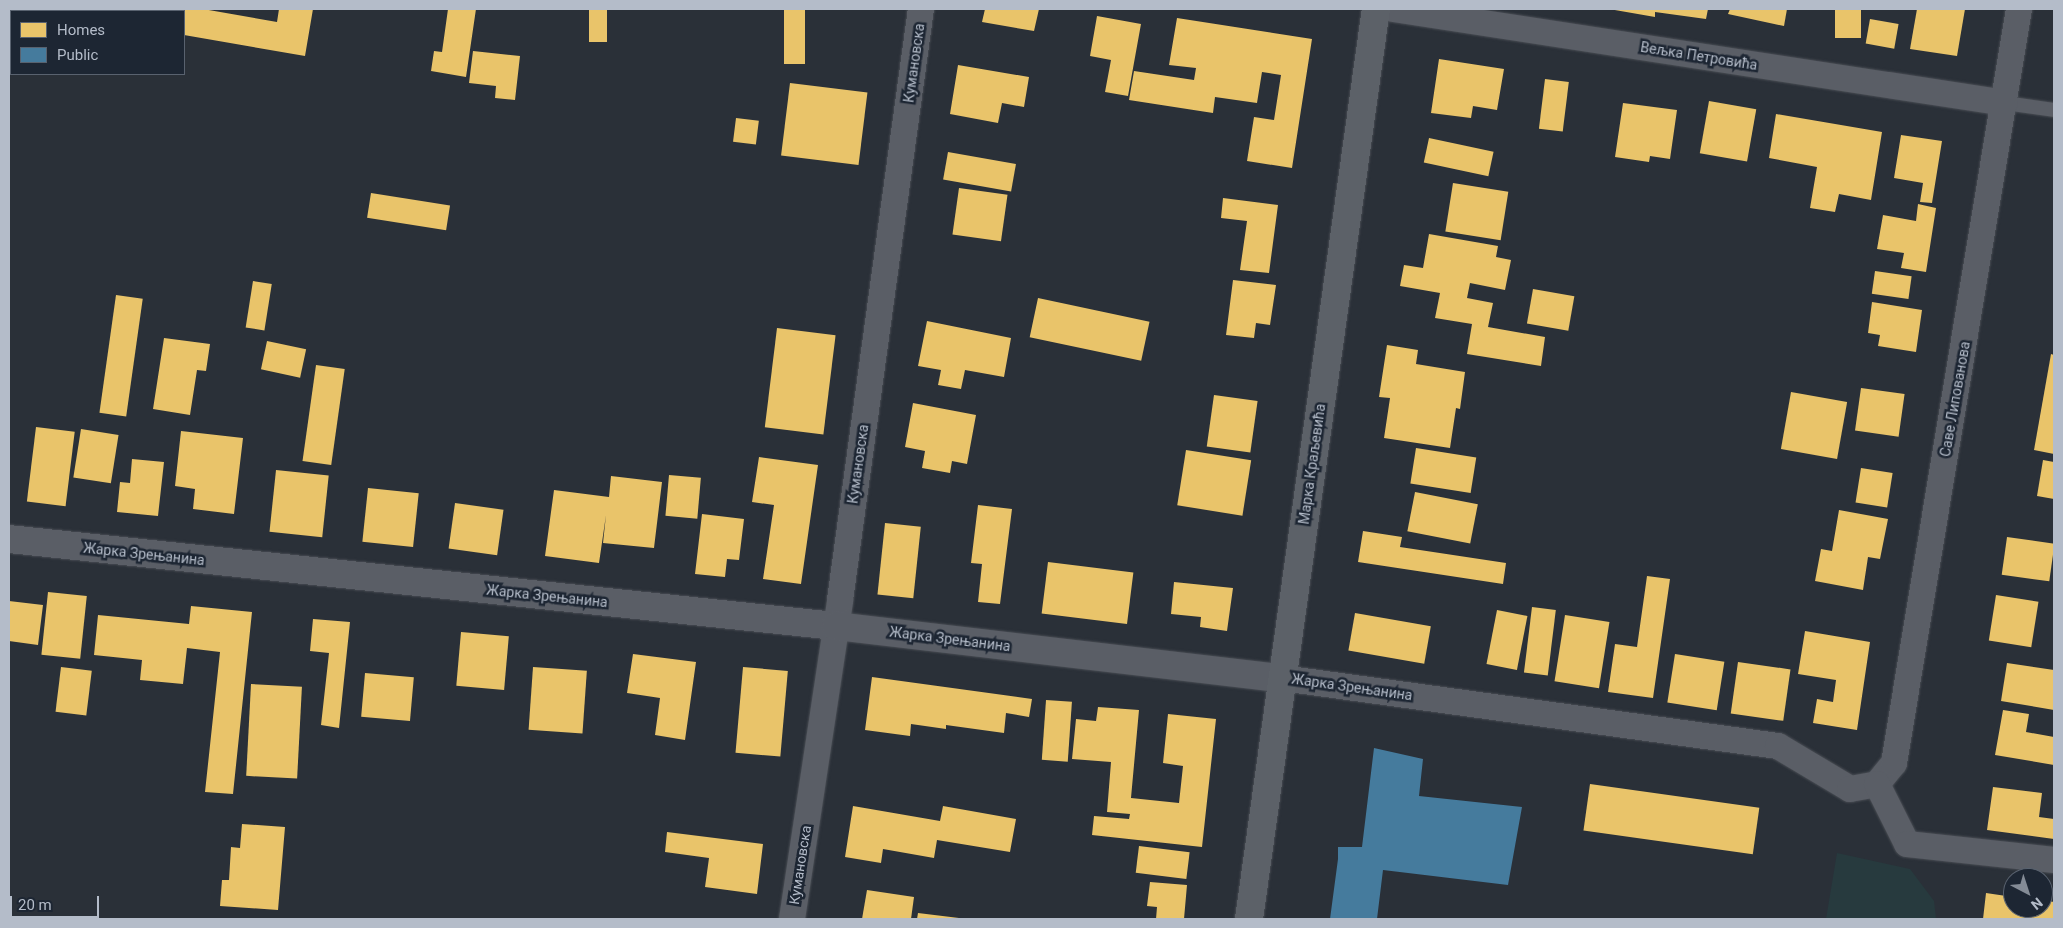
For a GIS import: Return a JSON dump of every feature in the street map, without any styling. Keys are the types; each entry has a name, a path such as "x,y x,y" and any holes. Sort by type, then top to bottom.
{"main road":[{"name":"Марка Краљевића","path":"1249,919 1376,9"}],"street":[{"name":"Кумановска","path":"792,919 836,626 921,9"},
{"name":"Вељка Петровића","path":"1393,9 2005,104"},
{"name":"Саве Липованова","path":"1877,784 1894,763 2005,104 2019,9"},
{"name":"Жарка Зрењанина","path":"9,540 836,626 1282,678 1778,746 1850,789 1877,784"},
{"path":"1877,784 1907,844 2054,860"}],"lane":[{"path":"2005,104 2054,110"}],"green space":[{"path":"1837,853 1910,869 1934,901 1936,919 1826,919"}],"building: Homes":[{"path":"203,9 277,22 279,9 313,9 305,56 185,35 185,10 179,10"},
{"path":"448,9 476,9 466,77 431,71 434,51 442,52"},
{"path":"589,9 607,9 607,42 589,42"},
{"path":"784,9 805,9 805,64 784,64"},
{"path":"985,9 1039,9 1034,31 982,22"},
{"path":"1609,9 1708,9 1706,19 1655,12 1655,17"},
{"path":"1730,9 1787,9 1784,26 1728,14"},
{"path":"1835,9 1861,9 1861,38 1835,38"},
{"path":"1917,9 1965,9 1957,56 1910,49"},
{"path":"1097,16 1141,24 1128,96 1105,92 1111,60 1090,56"},
{"path":"1177,18 1312,39 1292,168 1247,161 1254,117 1274,120 1281,75 1262,72 1257,103 1215,97 1213,113 1129,100 1134,71 1194,80 1196,68 1169,65"},
{"path":"1870,19 1899,24 1894,49 1866,44"},
{"path":"473,51 520,56 515,100 495,98 496,86 469,83"},
{"path":"1439,59 1504,69 1497,110 1473,106 1471,118 1431,113"},
{"path":"958,65 1029,77 1024,107 1002,103 998,123 950,114"},
{"path":"1545,79 1569,82 1563,132 1539,129"},
{"path":"790,83 867,93 859,165 781,155"},
{"path":"1709,101 1756,109 1747,162 1700,153"},
{"path":"1623,103 1677,110 1670,159 1650,156 1649,162 1615,157"},
{"path":"1776,114 1882,132 1871,200 1839,194 1835,212 1810,208 1817,167 1769,158"},
{"path":"736,118 759,121 756,145 733,142"},
{"path":"1901,135 1942,141 1932,203 1920,202 1923,183 1894,178"},
{"path":"1429,138 1494,152 1488,176 1424,162"},
{"path":"948,152 1016,164 1011,192 943,180"},
{"path":"1453,183 1508,192 1501,240 1445,231"},
{"path":"959,188 1008,195 1001,241 952,235"},
{"path":"371,193 450,206 446,230 367,218"},
{"path":"1223,198 1278,205 1269,273 1240,270 1247,221 1221,218"},
{"path":"1918,204 1936,208 1926,272 1901,268 1904,253 1877,249 1883,215 1916,221"},
{"path":"1429,234 1498,246 1496,257 1511,260 1505,290 1470,283 1467,298 1493,303 1488,327 1545,337 1541,366 1467,354 1472,324 1435,318 1440,293 1400,286 1404,265 1423,268"},
{"path":"1875,271 1912,276 1908,299 1872,294"},
{"path":"1233,280 1276,285 1270,325 1256,323 1254,338 1226,335"},
{"path":"253,281 272,284 264,330 246,327"},
{"path":"1533,289 1574,296 1568,331 1527,323"},
{"path":"116,295 143,299 126,417 99,413"},
{"path":"1038,298 1150,322 1141,361 1030,337"},
{"path":"1872,302 1922,310 1916,352 1878,346 1880,335 1868,333"},
{"path":"927,321 1011,338 1004,377 965,370 961,389 938,385 941,370 918,366"},
{"path":"777,328 836,335 823,434 765,427"},
{"path":"164,338 210,344 206,371 197,370 190,415 153,409"},
{"path":"267,341 306,349 300,378 261,369"},
{"path":"1387,345 1418,350 1416,364 1465,372 1460,409 1456,408 1450,448 1384,438 1390,398 1379,397"},
{"path":"2051,354 2054,355 2054,454 2034,450"},
{"path":"316,365 345,369 331,465 303,461"},
{"path":"1861,388 1905,394 1899,437 1855,431"},
{"path":"1791,392 1847,402 1837,459 1781,449"},
{"path":"1214,395 1258,401 1250,453 1207,446"},
{"path":"913,403 976,415 967,464 952,461 950,473 922,468 925,451 905,447"},
{"path":"36,427 75,432 66,506 27,501"},
{"path":"81,429 119,435 111,483 73,477"},
{"path":"181,431 243,438 234,514 193,509 195,489 175,486"},
{"path":"1416,448 1476,458 1471,493 1410,484"},
{"path":"1186,450 1251,460 1242,516 1177,505"},
{"path":"759,457 818,465 801,584 763,579 774,505 752,502"},
{"path":"132,459 164,462 158,516 117,512 120,482 130,483"},
{"path":"2043,460 2054,462 2054,499 2037,496"},
{"path":"1861,468 1893,473 1887,508 1856,503"},
{"path":"276,470 329,476 322,537 270,532"},
{"path":"669,475 701,478 697,519 665,516"},
{"path":"611,476 662,482 654,548 603,543 606,515 599,563 545,556 554,490 609,497"},
{"path":"368,488 419,493 413,547 362,542"},
{"path":"1415,492 1478,504 1470,543 1407,531"},
{"path":"455,503 504,510 497,555 449,549"},
{"path":"978,505 1012,509 1000,604 978,602 982,564 971,563"},
{"path":"1839,510 1888,519 1880,559 1868,557 1863,590 1815,581 1821,549 1832,551"},
{"path":"702,514 744,519 739,560 727,559 725,577 695,574"},
{"path":"885,523 921,527 913,598 877,595"},
{"path":"1363,531 1402,537 1400,547 1506,563 1503,584 1358,562"},
{"path":"2007,537 2054,544 2049,581 2002,575"},
{"path":"1048,562 1133,572 1127,624 1042,614"},
{"path":"1647,576 1670,579 1653,698 1608,692 1615,644 1637,647"},
{"path":"1174,582 1233,588 1227,631 1200,627 1201,617 1171,614"},
{"path":"48,592 87,596 80,659 41,655"},
{"path":"1996,595 2038,602 2031,647 1989,640"},
{"path":"9,601 43,605 38,645 9,641"},
{"path":"191,606 252,612 233,794 205,792 220,652 187,648 183,684 140,680 142,660 94,655 98,615 189,624"},
{"path":"1532,607 1556,610 1548,675 1524,673"},
{"path":"1497,610 1527,616 1517,670 1487,664"},
{"path":"1355,613 1431,626 1424,664 1348,650"},
{"path":"1565,615 1609,622 1599,688 1555,681"},
{"path":"313,619 350,622 339,728 321,725 329,653 310,651"},
{"path":"1805,631 1870,642 1857,730 1813,723 1817,699 1833,702 1836,680 1798,674"},
{"path":"461,632 509,636 504,690 456,686"},
{"path":"633,654 696,662 685,740 655,735 660,698 627,693"},
{"path":"1675,654 1724,662 1717,710 1667,702"},
{"path":"1738,662 1790,669 1783,721 1731,713"},
{"path":"2007,663 2054,670 2054,710 2001,701"},
{"path":"61,667 92,671 86,715 56,712"},
{"path":"533,667 587,671 582,734 529,730"},
{"path":"743,667 788,671 780,757 736,753"},
{"path":"365,673 414,677 410,721 361,717"},
{"path":"872,677 1032,699 1029,717 1006,713 1004,733 946,725 946,729 911,724 910,736 865,730"},
{"path":"251,684 302,687 297,779 246,776"},
{"path":"1046,700 1072,702 1068,762 1042,760"},
{"path":"1098,707 1139,710 1131,798 1179,803 1183,766 1163,763 1168,714 1216,719 1202,847 1092,835 1094,816 1129,819 1130,814 1107,812 1111,762 1072,759 1076,719 1096,721"},
{"path":"2003,710 2029,714 2026,732 2054,737 2054,765 1995,755"},
{"path":"1590,784 1759,808 1753,854 1583,831"},
{"path":"1993,787 2042,793 2039,817 2054,819 2054,839 1987,830"},
{"path":"853,806 940,821 943,806 1016,819 1010,852 937,840 934,858 883,849 881,863 845,857"},
{"path":"242,824 285,827 278,910 220,906 222,880 229,880 231,847 240,848"},
{"path":"667,832 763,844 757,894 705,887 709,858 665,852"},
{"path":"1139,846 1190,852 1186,879 1136,873"},
{"path":"1150,882 1187,885 1184,919 1156,919 1157,907 1147,906"},
{"path":"867,890 914,897 911,919 862,919"},
{"path":"1986,893 2003,896 2003,918 2053,918 2054,902 2054,919 1983,919"},
{"path":"918,913 959,918 959,919 917,919"}],"building: Public":[{"path":"1374,748 1423,759 1419,796 1522,807 1508,885 1383,870 1377,919 1330,919 1338,847 1362,847"}]}
